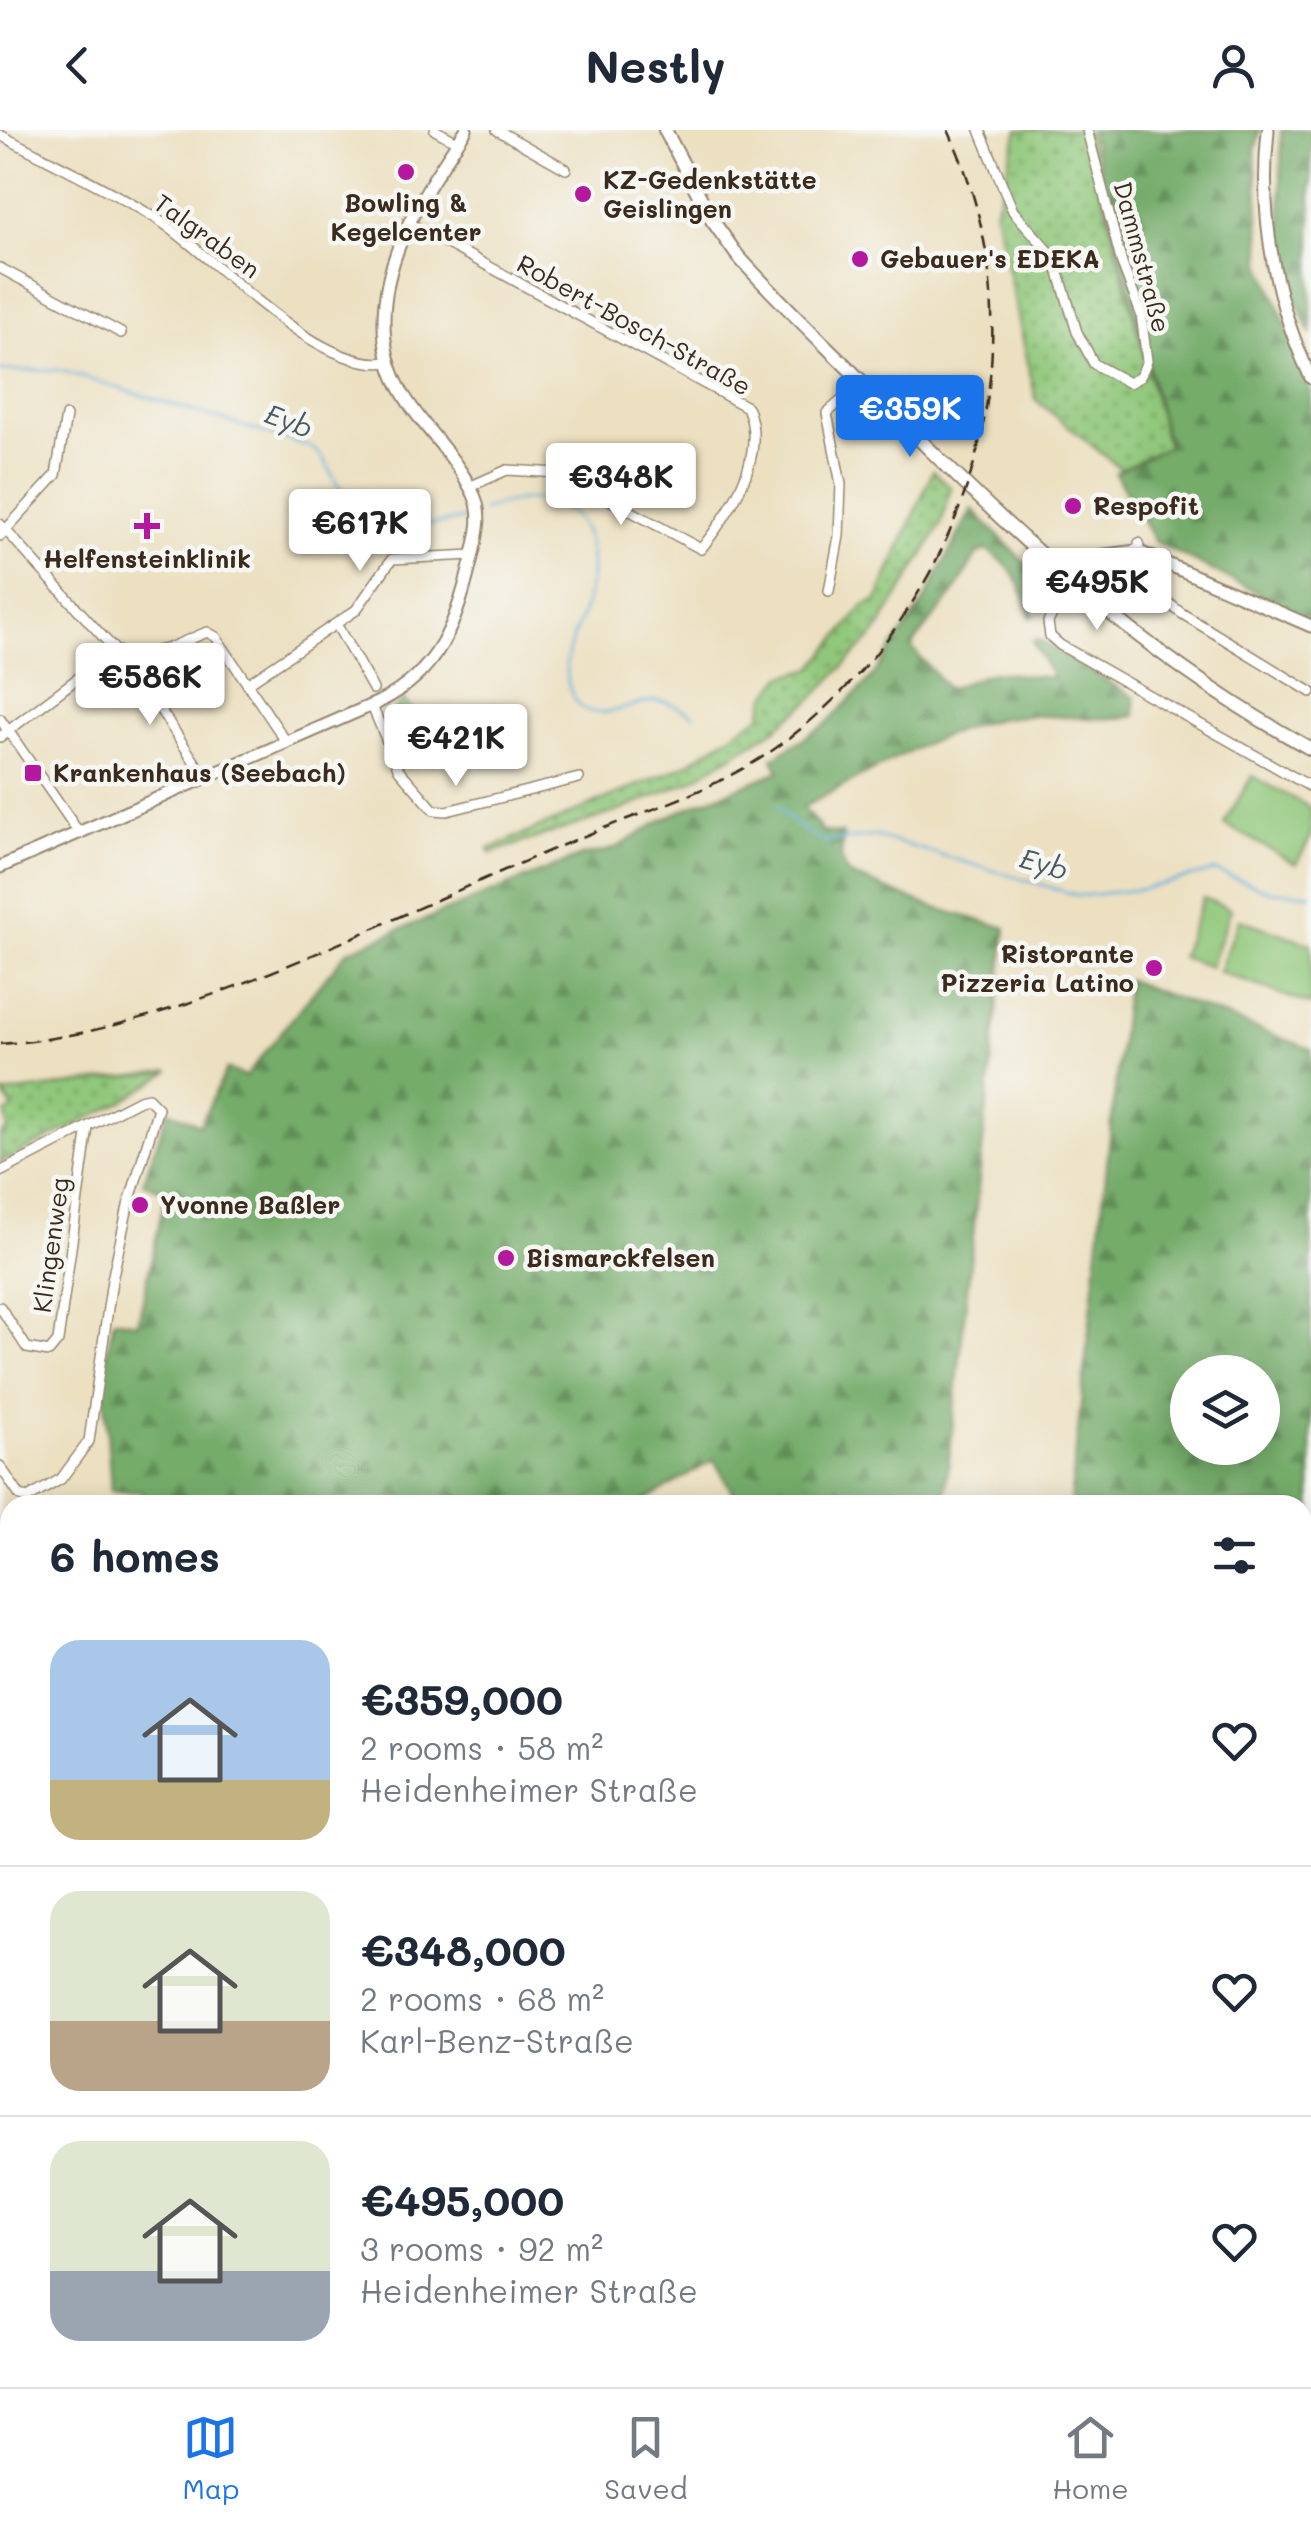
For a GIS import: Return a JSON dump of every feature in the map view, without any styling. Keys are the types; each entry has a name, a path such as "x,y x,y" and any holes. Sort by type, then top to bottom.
{"main road":[{"path":"665,130 712,220 737,255 1069,584 1207,688 1311,749"}],"street":[{"path":"435,130 457,142"},
{"path":"0,867 372,706 408,686 442,650 460,608 480,526 476,499 413,415 388,362 385,300 390,270 408,223 466,130"},
{"path":"497,130 566,169"},
{"name":"Dammstraße","path":"980,130 1014,211 1054,257 1077,332 1094,364 1128,383 1140,377 1148,361 1141,314 1122,264 1087,130"},
{"path":"1268,130 1264,208 1272,268 1311,378"},
{"name":"Talgraben","path":"0,136 159,220 314,340 370,365 388,362"},
{"name":"Robert-Bosch-Straße","path":"408,223 747,407 753,440 741,488 702,549 560,473 506,470 469,487"},
{"path":"0,268 121,333"},
{"path":"829,591 839,536 841,484 828,413 862,382"},
{"path":"66,416 56,475 2,530 115,650 133,657 169,648 206,632 216,637 287,743"},
{"path":"1138,547 1142,578 1156,593 1311,692"},
{"path":"1311,626 1138,547 1098,556 1069,584 1048,622 1050,636 1060,646 1311,786"},
{"path":"247,684 356,610 392,559 473,555"},
{"path":"336,624 373,689"},
{"path":"0,737 115,650"},
{"path":"133,657 140,679 206,779"},
{"path":"372,706 399,770 434,810 448,811 579,778"},
{"path":"0,718 80,834"},
{"path":"0,1172 140,1100 148,1098 158,1108 116,1262 89,1442 61,1479 33,1495"},
{"name":"Klingenweg","path":"0,1307 26,1348 49,1352 58,1342 88,1127"},
{"path":"0,1466 19,1495"}],"green space":[{"path":"1018,130 1086,130 1167,447 1121,469 1036,400 995,211"},
{"path":"1090,130 1260,130 1255,151 1262,263 1311,392 1311,619 1155,542 1115,473 1168,446"},
{"path":"1281,130 1311,130 1311,335 1281,263"},
{"path":"933,471 951,488 941,525 877,632 811,700 775,729 691,781 622,810 491,853 489,849 686,765 761,715 766,697 783,676 813,668 864,606 877,600"},
{"path":"972,509 1031,569 1034,616 1030,617 1011,570 987,550 977,554 956,590 911,647 948,689 993,672 1053,678 1033,642 1037,639 1135,698 1135,716 1015,717 972,726 922,745 803,807 823,832 843,834 841,859 848,874 929,906 1006,928 945,1495 734,1495 714,1460 654,1495 143,1495 111,1491 103,1370 114,1319 138,1323 166,1192 143,1183 168,1110 200,1125 227,1069 245,1077 347,951 584,855 614,849 685,809 779,771 773,758 826,724 870,680 922,605"},
{"path":"403,699 427,730 419,737 429,750 438,744 439,760 419,762 395,710"},
{"path":"1252,776 1311,808 1311,837 1296,864 1224,824"},
{"path":"1203,898 1231,909 1210,967 1181,957"},
{"path":"1239,919 1311,944 1311,1005 1219,972"},
{"path":"1127,980 1311,1049 1311,1495 1071,1495"},
{"path":"170,1071 126,1100 0,1163 0,1135 8,1130 6,1114 13,1109 3,1094"}],"waterway":[{"name":"Eyb","path":"0,371 59,370 308,446 324,460 353,503 384,521 420,525 475,515"},
{"name":"Eyb","path":"483,511 534,499 554,503 570,512 582,527 589,546 591,571 566,670 573,696 581,706 601,713 658,701 694,715"},
{"name":"Eyb","path":"777,806 793,823 824,842 876,836 1080,896 1143,889 1215,871 1271,891 1311,894"}],"railway":[{"path":"0,1044 114,1025 288,965 720,780 773,750 840,693 897,626 941,551 972,470 989,386 991,300 978,214 948,130"}],"place":[{"name":"Bowling & Kegelcenter","path":"406,172"},
{"name":"KZ-Gedenkstätte Geislingen","path":"583,194"},
{"name":"Gebauer's EDEKA","path":"860,259"},
{"name":"Respofit","path":"1073,506"},
{"name":"Helfensteinklinik","path":"147,526"},
{"name":"Krankenhaus (Seebach)","path":"33,773"},
{"name":"Ristorante Pizzeria Latino","path":"1154,968"},
{"name":"Yvonne Baßler","path":"140,1205"},
{"name":"Bismarckfelsen","path":"506,1258"}]}
